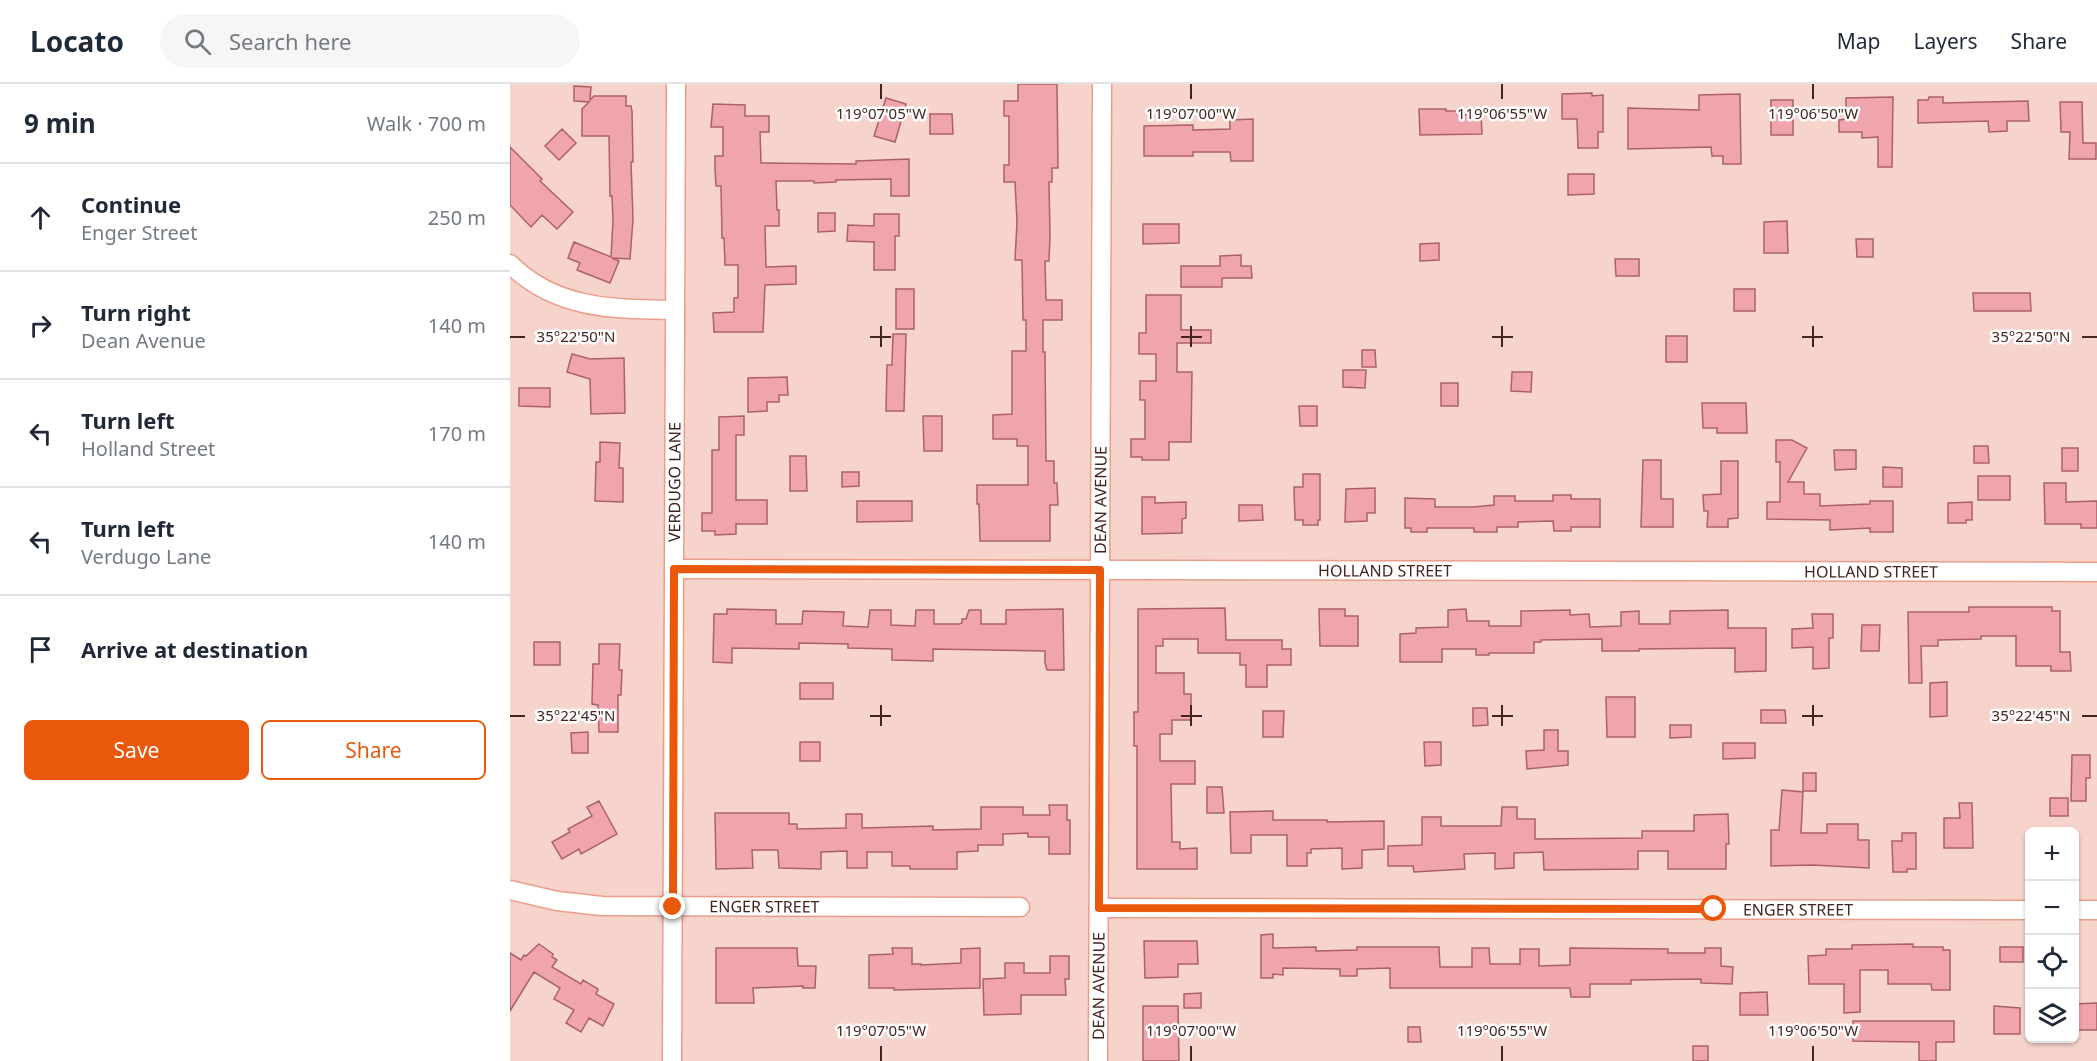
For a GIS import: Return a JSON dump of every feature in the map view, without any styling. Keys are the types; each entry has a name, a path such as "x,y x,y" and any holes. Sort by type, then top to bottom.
{"street":[{"name":"VERDUGO LANE","path":"672,1061 676,84"},
{"name":"DEAN AVENUE","path":"1098,1061 1102,84"},
{"path":"510,264 535,283 559,296 582,304 612,309 675,310"},
{"name":"HOLLAND STREET","path":"674,569 2097,572"},
{"name":"ENGER STREET","path":"510,890 557,901 602,906 1020,907"},
{"name":"ENGER STREET","path":"1099,908 2025,910"},
{"path":"2079,910 2097,910"}],"building":[{"path":"1018,84 1057,84 1058,168 1052,168 1052,182 1049,182 1049,261 1045,261 1046,300 1062,300 1062,320 1043,320 1043,352 1045,352 1046,461 1054,461 1054,483 1057,483 1058,505 1050,505 1050,541 980,541 977,485 1028,485 1028,446 1017,446 1017,439 993,439 993,415 1012,414 1012,351 1026,351 1022,260 1015,260 1017,222 1015,182 1004,182 1004,165 1009,165 1009,116 1004,116 1004,101 1018,101"},
{"path":"574,86 591,87 590,100 594,96 626,96 626,106 631,106 632,111 633,219 630,259 612,258 619,261 610,283 577,270 580,263 568,258 574,242 611,257 613,220 612,196 610,196 609,136 582,136 582,109 589,102 574,101"},
{"path":"1592,93 1592,96 1603,95 1603,132 1598,132 1598,148 1578,148 1577,119 1562,119 1562,94"},
{"path":"1740,94 1741,164 1723,164 1723,156 1712,156 1711,147 1628,149 1628,108 1699,110 1699,95"},
{"path":"1893,97 1892,167 1878,167 1878,137 1862,138 1862,132 1839,132 1839,120 1846,119 1846,98"},
{"path":"1929,97 1943,97 1943,103 2028,101 2029,121 2007,121 2007,131 1989,132 1988,121 1918,123 1918,100 1928,100"},
{"path":"886,98 906,104 895,142 874,136"},
{"path":"1771,100 1793,100 1793,135 1771,135"},
{"path":"2060,102 2082,102 2083,143 2096,143 2096,159 2069,159 2070,132 2061,132"},
{"path":"713,104 745,105 745,116 769,116 769,132 760,132 761,163 856,164 856,161 909,159 909,196 891,196 891,179 836,180 836,182 814,183 814,181 776,181 779,226 765,226 766,267 796,266 796,284 765,285 763,332 714,332 713,313 734,312 734,298 738,298 738,265 725,265 721,186 716,186 715,169 715,156 723,156 723,127 711,127"},
{"path":"1419,109 1446,109 1446,111 1459,111 1459,115 1481,114 1482,134 1420,135"},
{"path":"930,114 952,114 953,134 930,134"},
{"path":"1253,119 1253,161 1231,161 1230,152 1193,152 1193,156 1144,156 1144,126 1193,125 1193,130 1230,129 1230,120"},
{"path":"562,129 576,143 559,160 545,146"},
{"path":"510,147 542,179 540,181 573,212 557,229 542,215 531,227 510,205"},
{"path":"1568,174 1594,174 1594,194 1568,195"},
{"path":"818,213 835,213 835,231 818,232"},
{"path":"874,214 899,214 899,236 895,236 895,270 874,270 874,242 847,241 848,225 874,226"},
{"path":"1787,221 1788,253 1764,253 1764,222"},
{"path":"1143,224 1179,224 1179,243 1143,244"},
{"path":"1856,239 1873,239 1873,257 1857,257"},
{"path":"1439,243 1439,260 1420,261 1420,244"},
{"path":"1241,255 1241,266 1251,266 1252,278 1222,278 1222,287 1181,287 1181,266 1220,266 1220,256"},
{"path":"1615,259 1639,259 1639,276 1616,276"},
{"path":"896,289 914,289 914,329 896,329"},
{"path":"1734,289 1755,289 1755,311 1734,311"},
{"path":"1973,293 2030,293 2031,311 1974,311"},
{"path":"1146,295 1181,295 1181,330 1211,330 1211,343 1177,343 1177,372 1192,372 1191,442 1169,442 1169,460 1142,460 1142,457 1131,457 1131,439 1145,439 1145,400 1140,400 1140,381 1156,381 1156,354 1139,354 1139,333 1146,333"},
{"path":"893,334 906,334 904,411 886,411 887,365 892,365"},
{"path":"1666,336 1687,336 1687,362 1666,362"},
{"path":"1362,350 1375,350 1376,367 1362,367"},
{"path":"572,354 590,359 624,358 625,413 591,414 590,379 567,372"},
{"path":"1343,370 1366,370 1365,388 1343,387"},
{"path":"1512,372 1532,372 1531,392 1511,391"},
{"path":"787,377 788,395 779,395 779,402 767,402 767,411 748,412 748,378"},
{"path":"1441,383 1458,383 1458,406 1441,406"},
{"path":"519,388 550,388 550,407 519,406"},
{"path":"1702,403 1746,403 1747,433 1717,433 1717,428 1703,428"},
{"path":"1299,406 1317,406 1317,426 1300,426"},
{"path":"744,416 744,435 736,435 736,500 767,500 767,524 736,524 736,534 715,535 715,531 702,531 702,513 712,513 712,450 719,450 719,417"},
{"path":"923,416 942,416 942,451 924,451"},
{"path":"1776,440 1792,440 1807,448 1788,482 1804,482 1804,494 1820,494 1820,506 1893,501 1893,532 1870,532 1870,528 1830,530 1830,520 1767,519 1767,502 1780,502 1780,462 1776,462"},
{"path":"600,442 620,443 619,468 623,468 623,502 595,501 596,462 600,462"},
{"path":"1974,446 1988,446 1989,463 1974,463"},
{"path":"2062,448 2078,448 2078,471 2062,471"},
{"path":"1834,450 1856,450 1856,469 1835,470"},
{"path":"790,456 806,456 807,491 790,491"},
{"path":"1643,460 1661,460 1661,499 1673,499 1673,527 1641,527"},
{"path":"1721,461 1738,461 1738,518 1728,519 1728,527 1707,527 1708,511 1704,511 1703,495 1721,494"},
{"path":"1883,467 1902,468 1902,487 1883,487"},
{"path":"842,472 859,472 859,486 842,487"},
{"path":"1303,474 1320,474 1320,520 1318,520 1318,525 1303,525 1303,520 1295,520 1294,487 1303,487"},
{"path":"1978,476 2010,476 2010,500 1978,500"},
{"path":"2044,483 2066,483 2066,502 2097,501 2097,528 2081,528 2081,524 2045,524"},
{"path":"1375,488 1375,513 1367,513 1367,521 1345,522 1346,489"},
{"path":"1553,495 1571,495 1571,499 1600,499 1600,527 1571,527 1571,531 1554,531 1553,521 1518,522 1518,527 1497,527 1497,532 1474,532 1474,528 1427,528 1427,532 1411,532 1411,528 1405,528 1405,498 1435,499 1435,507 1473,507 1494,505 1494,496 1515,496 1515,501 1553,501"},
{"path":"1142,497 1155,497 1155,503 1186,502 1186,518 1182,519 1182,533 1142,534"},
{"path":"857,501 912,501 912,521 857,522"},
{"path":"1972,502 1972,520 1966,520 1966,523 1948,523 1948,503"},
{"path":"1239,505 1262,505 1263,520 1239,521"},
{"path":"1969,607 2052,607 2052,611 2060,611 2060,652 2070,652 2071,671 2051,671 2051,666 2016,666 2016,636 1981,636 1981,639 1938,640 1938,646 1921,646 1922,683 1909,683 1908,612 1969,612"},
{"path":"1225,608 1226,640 1282,640 1282,649 1291,649 1291,665 1267,665 1267,687 1246,687 1246,665 1240,665 1240,653 1198,653 1198,639 1163,639 1163,646 1156,646 1156,673 1184,673 1184,694 1191,694 1191,720 1172,720 1172,734 1160,734 1160,761 1195,761 1195,784 1171,784 1172,842 1180,842 1180,849 1197,848 1197,869 1137,869 1137,746 1134,746 1134,712 1138,712 1138,609"},
{"path":"727,609 776,610 776,624 802,624 803,611 844,612 843,626 868,627 870,610 891,610 891,625 915,626 916,610 934,610 934,624 959,624 962,623 962,619 966,619 969,610 981,610 981,624 1006,624 1006,610 1063,609 1064,670 1047,670 1045,651 933,649 933,661 892,660 892,649 848,648 848,644 799,643 799,649 732,648 732,663 713,662 714,614 727,614"},
{"path":"1319,609 1345,609 1345,616 1358,616 1358,646 1320,646"},
{"path":"1466,609 1467,621 1489,621 1489,626 1521,626 1521,611 1570,610 1570,615 1589,614 1590,627 1621,626 1621,612 1639,611 1639,624 1670,624 1670,611 1728,610 1728,628 1766,628 1766,671 1735,672 1735,648 1602,651 1602,639 1541,640 1541,642 1534,642 1534,653 1476,655 1476,649 1442,649 1442,662 1400,662 1400,634 1416,633 1416,628 1448,627 1448,610"},
{"path":"1812,614 1833,614 1833,638 1829,638 1829,668 1813,669 1813,647 1792,648 1792,629 1813,628"},
{"path":"1862,625 1880,625 1879,651 1861,651"},
{"path":"534,642 560,642 560,665 534,665"},
{"path":"599,644 620,644 619,670 622,670 621,695 618,695 618,732 599,732 598,705 592,704 593,664 599,664"},
{"path":"1947,682 1947,716 1930,717 1930,683"},
{"path":"800,683 833,683 833,699 800,699"},
{"path":"1606,697 1635,697 1635,737 1607,737"},
{"path":"1473,708 1487,708 1488,725 1473,726"},
{"path":"1761,710 1785,710 1786,723 1761,723"},
{"path":"1263,711 1284,711 1283,737 1263,737"},
{"path":"1670,725 1691,725 1691,737 1670,738"},
{"path":"1544,730 1558,730 1558,751 1568,751 1568,765 1527,769 1526,751 1544,750"},
{"path":"588,732 588,753 572,753 571,733"},
{"path":"800,742 820,742 820,761 800,761"},
{"path":"1424,742 1441,742 1441,765 1425,766"},
{"path":"1723,743 1755,743 1755,758 1723,759"},
{"path":"2072,755 2090,755 2090,778 2086,778 2086,801 2071,801"},
{"path":"1803,773 1816,773 1816,791 1803,791"},
{"path":"1207,787 1222,787 1224,813 1207,813"},
{"path":"1782,790 1803,792 1801,833 1827,833 1827,824 1858,824 1858,840 1869,840 1869,868 1813,865 1771,866 1771,830 1779,830"},
{"path":"2050,798 2068,798 2068,816 2050,816"},
{"path":"599,801 617,834 581,854 579,849 562,859 552,842 570,832 568,829 592,816 587,807"},
{"path":"1959,803 1972,803 1973,848 1944,848 1944,818 1960,818"},
{"path":"1049,805 1067,805 1067,820 1070,820 1070,854 1049,854 1049,837 1028,837 1028,833 1003,834 1003,845 978,845 978,851 957,852 957,869 910,869 910,866 892,866 892,852 867,852 867,868 847,868 847,851 821,852 821,869 779,868 778,850 752,850 753,868 716,869 715,813 789,813 789,824 797,824 797,829 846,828 846,814 862,814 862,828 933,826 933,830 981,829 981,807 1023,807 1023,815 1050,815"},
{"path":"1502,807 1517,807 1517,819 1535,819 1535,839 1642,838 1642,831 1694,831 1694,815 1728,814 1729,844 1726,844 1726,869 1668,869 1668,851 1638,851 1638,869 1544,870 1543,852 1514,853 1514,868 1495,869 1495,853 1464,854 1465,869 1414,872 1413,866 1388,866 1388,846 1422,845 1422,817 1441,817 1441,826 1501,826"},
{"path":"1273,811 1273,820 1384,821 1384,849 1362,850 1362,868 1342,869 1342,848 1311,849 1311,853 1307,853 1307,866 1287,866 1287,835 1251,835 1251,853 1231,853 1230,812"},
{"path":"1902,833 1916,833 1916,869 1907,869 1907,872 1893,872 1892,841 1902,841"},
{"path":"1273,934 1273,948 1316,947 1316,951 1357,950 1357,947 1439,947 1440,967 1472,967 1472,948 1489,948 1490,964 1520,964 1520,949 1539,949 1539,966 1570,965 1570,948 1668,949 1668,953 1705,953 1705,948 1721,948 1721,966 1733,967 1732,984 1701,983 1701,979 1631,980 1631,984 1590,984 1590,997 1571,997 1570,988 1390,988 1390,968 1357,969 1357,976 1340,976 1340,969 1283,968 1283,975 1273,974 1273,978 1261,978 1261,935"},
{"path":"1144,941 1197,941 1198,964 1178,964 1178,977 1145,978"},
{"path":"539,944 553,954 552,957 557,960 552,967 581,984 583,980 598,989 596,994 614,1004 603,1026 589,1018 581,1032 566,1023 574,1010 554,999 560,988 534,972 510,1011 510,953 521,960"},
{"path":"1913,944 1913,947 1943,947 1943,950 1950,950 1950,990 1932,990 1931,984 1888,984 1888,970 1860,970 1860,1012 1844,1013 1844,984 1809,984 1808,956 1826,955 1826,949 1852,949 1852,945"},
{"path":"2000,947 2023,947 2023,962 2000,962"},
{"path":"716,948 797,948 798,966 816,966 815,988 803,988 803,986 753,988 754,1003 716,1003"},
{"path":"892,948 912,948 912,964 921,965 961,963 961,949 980,948 980,988 894,990 894,988 869,988 869,955 893,954"},
{"path":"1050,956 1069,956 1069,979 1065,979 1066,995 1021,995 1021,1014 984,1015 983,979 1005,978 1005,963 1024,963 1024,973 1050,973"},
{"path":"1767,992 1768,1015 1740,1015 1740,993"},
{"path":"1201,993 1201,1008 1184,1008 1184,994"},
{"path":"2097,1003 2097,1030 2079,1030 2079,1004"},
{"path":"1143,1006 1178,1006 1179,1061 1143,1061"},
{"path":"1994,1006 2020,1008 2020,1034 1994,1034"},
{"path":"1853,1021 1954,1021 1954,1042 1936,1042 1936,1061 1919,1061 1919,1042 1853,1041"},
{"path":"1408,1027 1420,1027 1421,1042 1408,1042"},
{"path":"1693,1046 1708,1046 1708,1061 1693,1061"}],"route":[{"path":"673,907 674,569 1100,570 1099,908 1714,909"}]}
